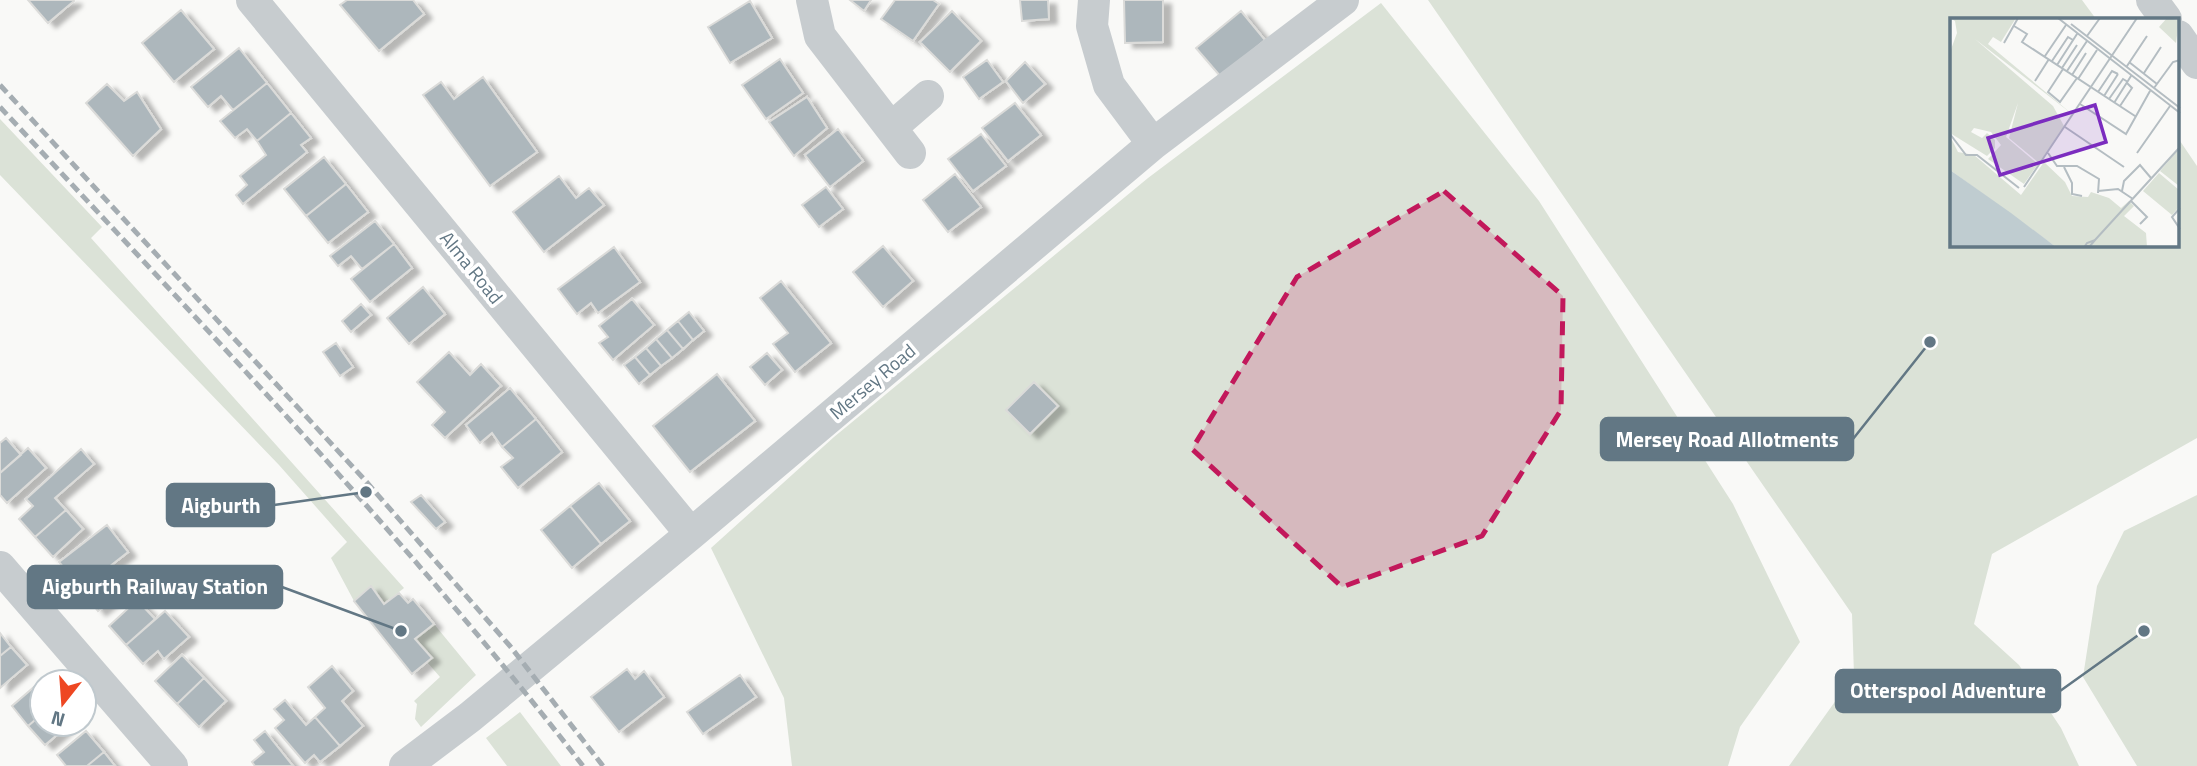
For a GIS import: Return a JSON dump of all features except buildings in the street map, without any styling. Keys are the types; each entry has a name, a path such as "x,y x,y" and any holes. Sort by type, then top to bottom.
{"street":[{"name":"Alma Road","path":"253,0 691,534"},
{"path":"812,0 820,36 910,153"},
{"path":"1094,0 1092,26 1109,85 1153,144"},
{"name":"Mersey Road","path":"405,766 563,641 1153,144 1343,0"},
{"path":"2152,0 2165,18"},
{"path":"2180,39 2197,63"},
{"path":"891,128 929,96"},
{"path":"0,567 172,766"}],"highlighted area":[{"path":"1444,191 1563,296 1561,410 1482,536 1342,587 1192,449 1297,277"}],"shaded area":[{"path":"1428,0 2082,0 2095,18 1950,18 1950,247 2180,247 2180,141 2197,166 2197,438 1992,554 1974,624 2019,665 2061,728 2079,766 1789,766 1854,675 1852,614"},
{"path":"1381,3 1539,201 1733,504 1800,642 1740,727 1728,766 792,766 784,698 711,548 834,437 1148,178"},
{"path":"0,119 102,227 91,238 404,588 384,604 370,586 354,601 331,558 347,542 279,465 0,175"},
{"path":"2197,495 2197,766 2137,766 2083,677 2097,586 2124,531"},
{"path":"434,624 476,675 421,727 415,719 417,704 414,701 440,677 427,662 432,658 415,639"},
{"path":"520,712 561,766 507,766 486,738"}],"railway":[{"path":"0,85 363,478 510,646 603,766"},
{"path":"0,107 372,512 515,680 583,766"}],"place":[{"name":"Mersey Road Allotments","path":"1930,342"},
{"name":"Aigburth","path":"366,492"},
{"name":"Aigburth Railway Station","path":"401,631"},
{"name":"Otterspool Adventure","path":"2144,631"}]}
